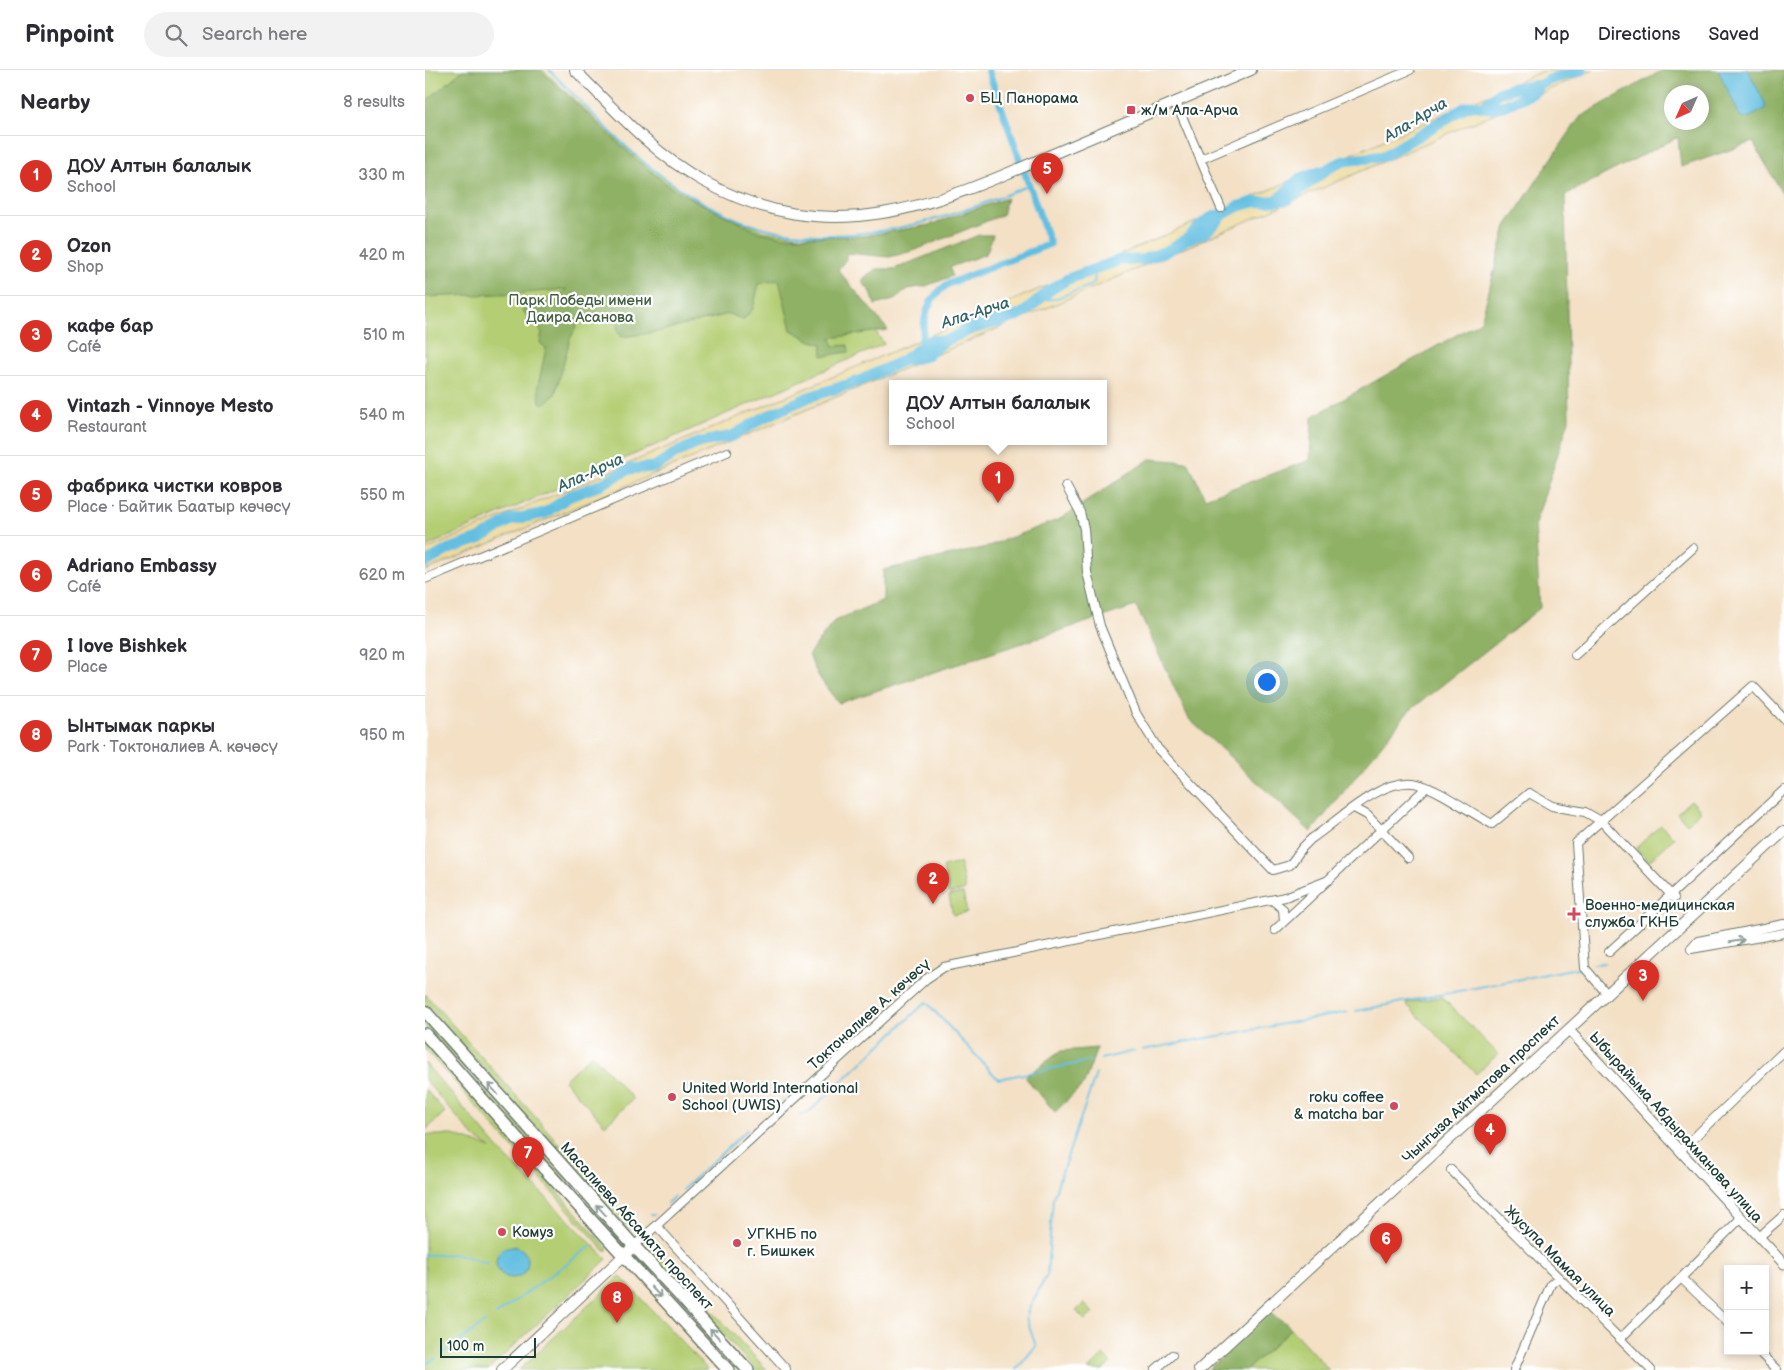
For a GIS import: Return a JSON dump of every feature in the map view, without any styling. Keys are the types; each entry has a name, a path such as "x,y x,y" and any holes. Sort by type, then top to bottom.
{"main road":[{"path":"575,70 637,132 687,171 731,195 787,212 839,217 889,214 944,199 1251,70"},
{"name":"Чынгыза Айтматова проспект","path":"1199,1370 1784,830"},
{"name":"Масалиева Абсамата проспект","path":"425,1011 634,1246 748,1370"},
{"name":"Масалиева Абсамата проспект","path":"425,1034 623,1256 728,1370"},
{"name":"Токтоналиев А. көчөсү","path":"502,1370 634,1246"}],"street":[{"path":"1201,159 1411,70"},
{"path":"1176,102 1221,208"},
{"path":"425,579 727,452"},
{"path":"1066,486 1080,512 1084,529 1087,572 1100,626 1136,713 1158,749 1265,865 1273,870 1290,866 1302,848 1311,839 1378,790 1416,783 1427,787 1492,824 1529,793 1552,806 1585,812 1601,821 1672,896"},
{"path":"1575,655 1693,548"},
{"path":"1607,994 1585,968 1576,844 1753,686 1784,719"},
{"path":"1275,930 1427,787"},
{"path":"1609,952 1672,896 1784,790"},
{"path":"1354,808 1367,815 1408,858"},
{"name":"Токтоналиев А. көчөсү","path":"634,1246 926,979 944,967 1272,900 1297,894 1329,880"},
{"path":"1272,900 1283,909 1285,921"},
{"path":"1784,924 1698,941 1693,946 1784,933"},
{"name":"Ыбырайыма Абдырахманова улица","path":"1569,1030 1784,1264"},
{"path":"1680,1151 1784,1051"},
{"name":"Жусупа Мамая улица","path":"1451,1170 1651,1370"},
{"path":"1759,1237 1784,1215"},
{"path":"1620,1339 1741,1218"},
{"path":"656,1225 786,1369"},
{"path":"1514,1370 1551,1284 1558,1278"},
{"path":"1681,1278 1724,1318"},
{"path":"1155,1370 1171,1355"},
{"path":"1762,1355 1777,1370"}],"green space":[{"name":"Парк Победы имени Даира Асанова","path":"425,70 543,70 629,151 678,189 713,210 763,231 812,238 884,344 425,547"},
{"path":"463,70 540,70 631,155 673,189 758,232 784,237 864,236 929,225 1007,198 1002,215 913,251 889,257 846,253 846,259 838,270 888,330 831,338 834,346 848,345 849,352 822,356 822,344 811,341 791,330 779,280 759,284 753,309 743,320 729,314 657,332 622,337 617,331 618,317 580,320 570,339 555,395 543,404 540,402 538,386 546,348 540,343 542,332 522,310 561,294 567,289 526,293 425,297 425,102"},
{"path":"1663,70 1784,70 1784,196 1753,142 1681,167 1678,137 1565,195 1569,420 1535,524 1540,608 1408,712 1311,832 1189,719 1136,606 839,703 821,680 809,654 834,621 883,600 883,570 983,548 1060,519 1150,459 1188,462 1205,498 1310,460 1312,417 1481,321 1506,226 1580,117"},
{"path":"979,235 993,235 986,254 950,267 952,276 926,286 908,289 894,300 875,305 871,292 862,282 864,278 876,269 894,269"},
{"path":"1691,800 1701,811 1687,824 1677,813"},
{"path":"1661,825 1674,838 1648,862 1636,848"},
{"path":"960,863 965,890 949,894 943,867"},
{"path":"963,893 967,912 953,915 949,896"},
{"path":"425,994 633,1226 628,1231 425,1002"},
{"path":"1442,997 1498,1054 1476,1074 1405,1003"},
{"path":"425,1020 618,1238 616,1240 425,1026"},
{"path":"425,1041 608,1249 605,1251 425,1049"},
{"path":"1097,1048 1084,1084 1055,1112 1025,1077 1061,1051"},
{"path":"592,1054 633,1099 605,1125 564,1080"},
{"path":"425,1063 502,1153 607,1259 488,1370 425,1370 425,1135 453,1135 491,1148 475,1138 425,1080"},
{"path":"425,1089 445,1112 427,1129 425,1127"},
{"path":"654,1249 767,1370 756,1370 649,1254"},
{"path":"642,1263 741,1370 736,1370 641,1266"},
{"path":"620,1276 708,1370 519,1370"},
{"path":"1084,1303 1093,1313 1085,1320 1076,1311"},
{"path":"1269,1313 1286,1323 1291,1329 1246,1370 1208,1370"},
{"path":"1291,1329 1329,1370 1246,1370"},
{"path":"1103,1355 1111,1363 1103,1370 1088,1370"}],"sand":[{"path":"1545,70 1594,70 1056,304 425,571 425,550 1136,248"}],"water":[{"path":"1718,70 1748,70 1765,103 1765,109 1748,118 1741,118"},
{"path":"512,1246 523,1251 528,1262 523,1273 512,1278 501,1273 496,1262 501,1251"}],"waterway":[{"path":"549,70 651,168 688,194 713,208 739,220 764,228 797,234 831,235 899,228 966,210 1029,185"},
{"path":"921,347 927,312 934,297 940,290 948,284 1050,244 988,70"},
{"name":"Ала-Арча","path":"425,563 449,549 479,539 511,520 545,513 570,496 600,485 629,469 654,467 678,452 698,443 732,436 763,418 809,397 859,381 902,361 931,340 945,341 972,329 1015,317 1026,311 1050,290 1068,279 1120,260 1142,260 1169,250 1187,239 1205,233 1224,214 1237,207 1254,202 1287,200 1329,168 1344,161 1384,156 1466,107 1473,105 1490,108 1503,106 1533,93 1540,85 1549,80 1582,70"},
{"path":"1483,106 1500,92 1513,88 1540,85"},
{"path":"1508,104 1524,88"},
{"path":"1276,201 1299,179 1320,171"},
{"path":"1187,239 1208,219 1224,214"},
{"path":"1041,300 1054,299 1089,286 1094,283 1096,269"},
{"path":"963,330 973,321 980,318 988,318 1000,322"},
{"path":"907,360 926,356 945,341"},
{"path":"1732,938 1784,928"},
{"path":"1594,964 1604,963"},
{"path":"1356,1011 1582,967"},
{"path":"799,1115 808,1113 926,1002 998,1079 1090,1061"},
{"path":"1142,1050 1348,1012"},
{"path":"1101,1059 1134,1051"},
{"path":"1016,1370 1036,1346 1026,1318 1029,1308 1047,1275 1053,1198 1096,1074"},
{"path":"682,1190 747,1130"},
{"path":"667,1203 675,1196"},
{"path":"631,1214 636,1214"},
{"path":"496,1315 591,1246"},
{"path":"425,1255 456,1254 488,1263"},
{"path":"442,1354 485,1322"},
{"path":"425,1365 436,1358"}],"place":[{"name":"БЦ Панорама","path":"970,98"},
{"name":"ж/м Ала-Арча","path":"1131,110"},
{"name":"фабрика чистки ковров","path":"1047,194"},
{"name":"ДОУ Алтын балалык","path":"998,503"},
{"name":"Ozon","path":"933,904"},
{"name":"Военно-медицинская служба ГКНБ","path":"1574,914"},
{"name":"кафе бар","path":"1643,1001"},
{"name":"United World International School (UWIS)","path":"672,1097"},
{"name":"roku coffee & matcha bar","path":"1394,1106"},
{"name":"Vintazh - Vinnoye Mesto","path":"1490,1155"},
{"name":"I love Bishkek","path":"528,1178"},
{"name":"Комуз","path":"502,1232"},
{"name":"УГКНБ по г. Бишкек","path":"737,1243"},
{"name":"Adriano Embassy","path":"1386,1264"},
{"name":"Ынтымак паркы","path":"617,1323"}]}
